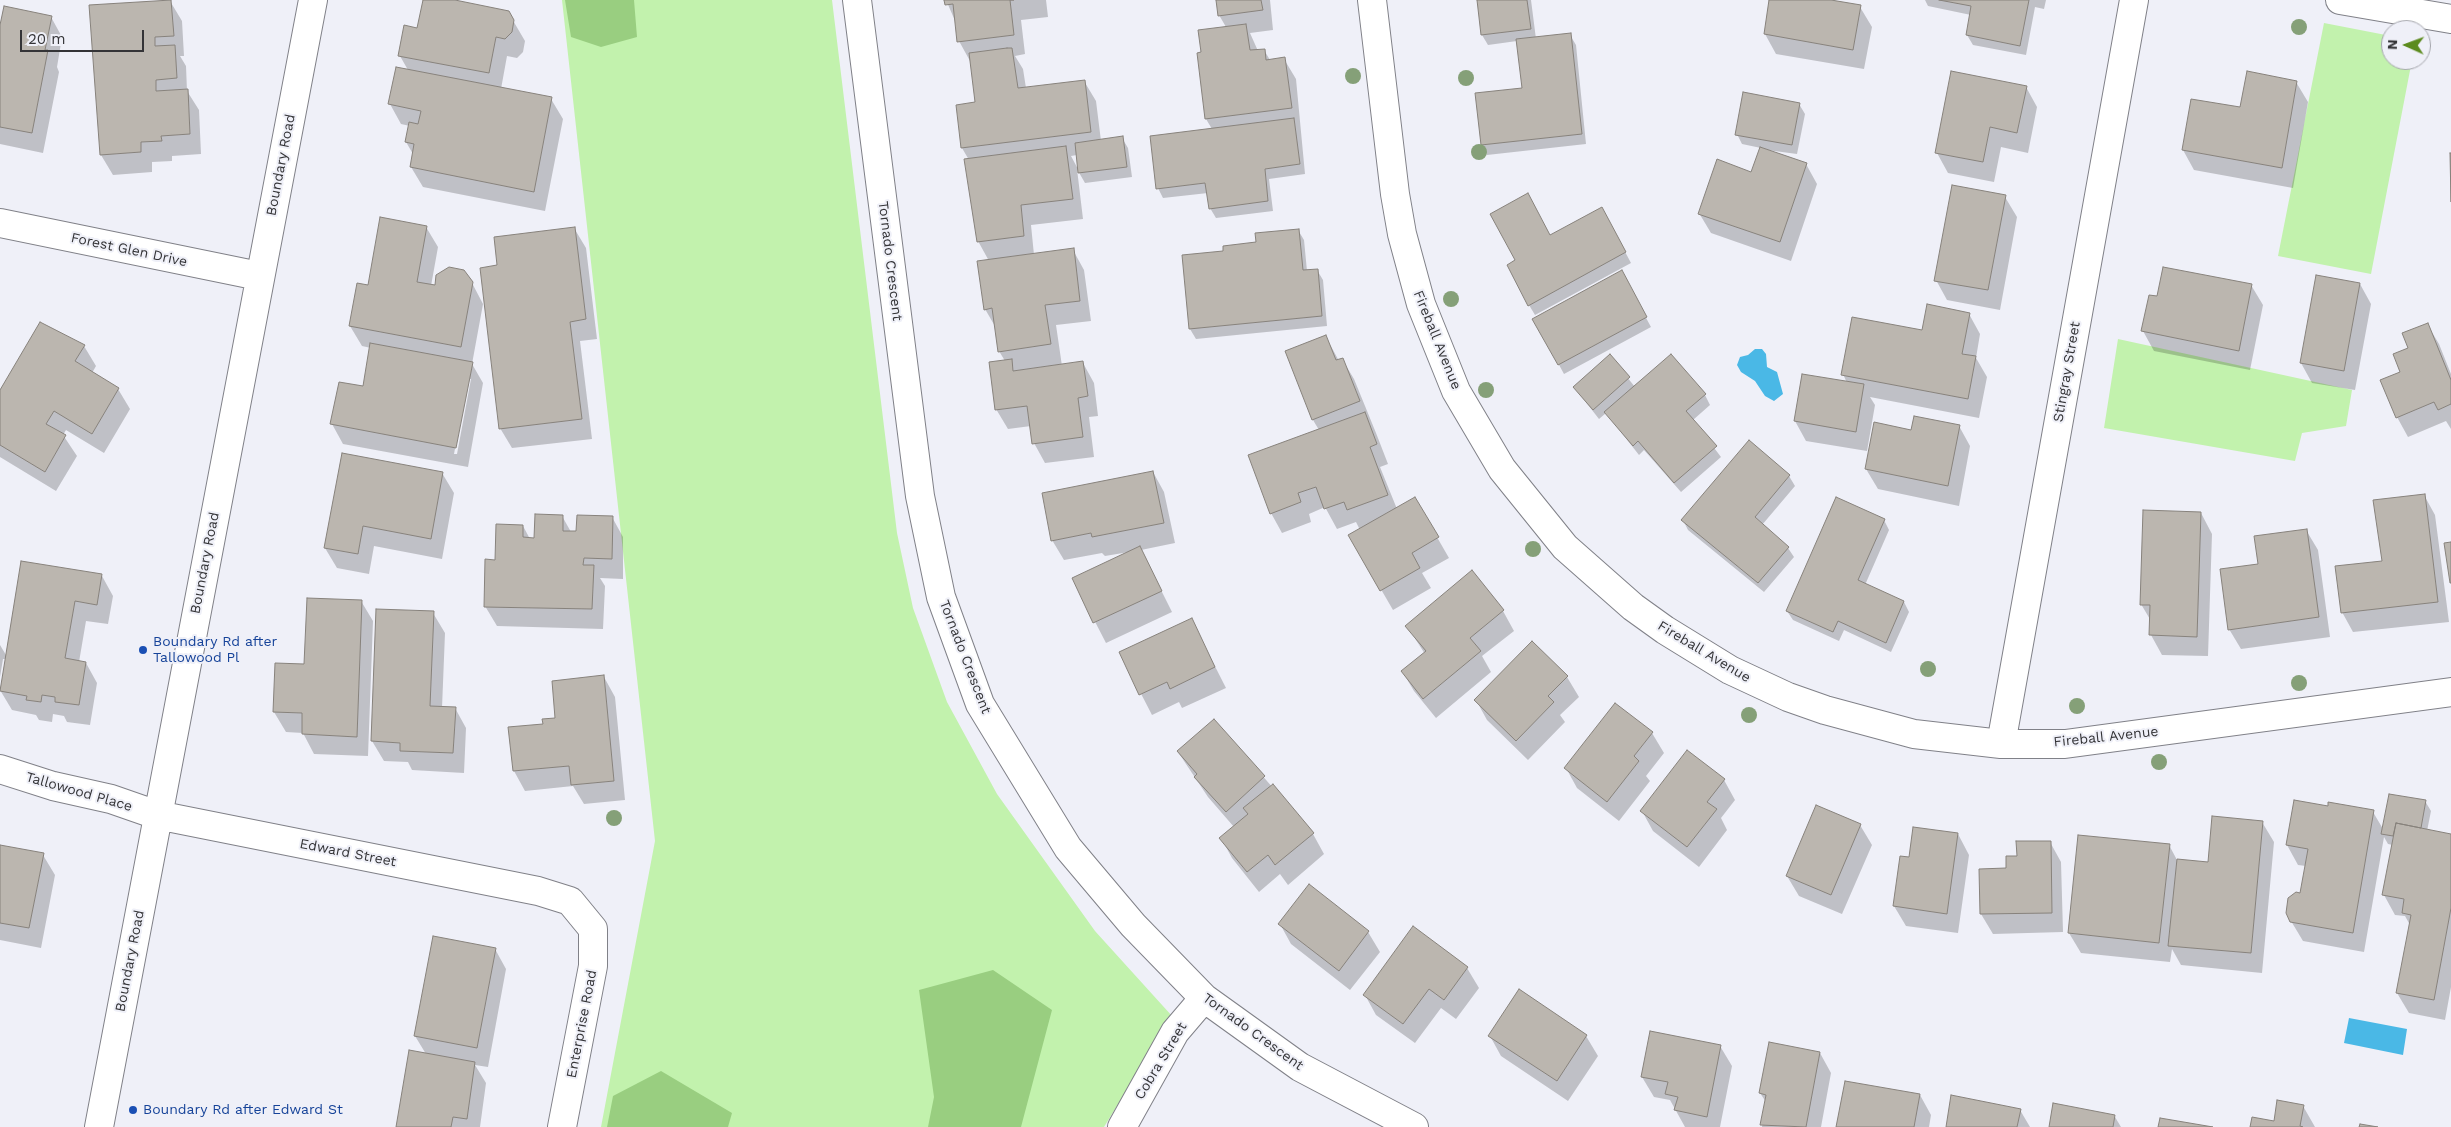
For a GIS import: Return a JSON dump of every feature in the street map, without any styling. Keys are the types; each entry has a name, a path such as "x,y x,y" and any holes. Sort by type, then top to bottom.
{"street":[{"name":"Boundary Road","path":"99,1127 259,276 313,0"},
{"name":"Tornado Crescent","path":"857,0 920,496 942,597 980,704 1068,848 1133,925 1204,998 1300,1067 1414,1127"},
{"name":"Fireball Avenue","path":"1372,0 1395,194 1407,259 1420,304 1456,391 1502,469 1565,547 1633,607 1665,630 1737,673 1788,697 1880,726 1942,739 2001,744 2065,744 2451,692"},
{"name":"Stingray Street","path":"2001,744 2134,0"},
{"path":"2340,0 2451,20"},
{"name":"Forest Glen Drive","path":"0,223 259,276"},
{"name":"Tallowood Place","path":"0,769 53,786 111,799 158,815"},
{"name":"Edward Street","path":"158,815 538,891"},
{"name":"Enterprise Road","path":"538,891 570,901 593,928 594,966 562,1127"},
{"name":"Cobra Street","path":"1122,1127 1175,1032 1204,998"}],"green space":[{"path":"562,0 832,0 897,533 913,608 947,702 997,794 1095,931 1172,1016 1104,1127 601,1127 655,841"},
{"path":"565,0 634,0 637,37 601,47 571,37"},
{"path":"2324,23 2381,34 2381,70 2410,70 2371,274 2278,256"},
{"path":"2118,339 2352,390 2346,426 2302,433 2295,461 2104,428"},
{"path":"993,970 1052,1010 1021,1127 928,1127 934,1097 919,990"},
{"path":"661,1071 732,1113 728,1127 607,1127 613,1096"}],"water":[{"path":"1755,349 1762,349 1766,354 1767,367 1777,372 1783,394 1774,401 1765,396 1755,381 1741,372 1737,365 1740,357 1748,355"},
{"path":"2349,1018 2407,1029 2403,1055 2344,1043"}],"building":[{"path":"171,0 174,36 155,37 155,46 175,45 177,78 156,80 156,91 188,89 190,134 161,136 162,141 141,142 141,152 100,155 89,5"},
{"path":"423,0 455,0 509,11 514,20 512,32 505,39 496,37 489,73 398,56 404,25 417,28"},
{"path":"944,0 1010,0 1014,35 957,42 953,4 945,5"},
{"path":"1216,0 1261,0 1263,10 1218,16"},
{"path":"1477,0 1527,0 1531,29 1481,35"},
{"path":"1769,0 1831,0 1861,5 1853,50 1764,34"},
{"path":"1939,0 2029,0 2020,46 1966,35 1971,6"},
{"path":"4,6 52,16 45,50 48,50 32,133 0,127 0,25"},
{"path":"1246,24 1250,50 1265,49 1266,60 1285,57 1292,108 1205,119 1197,53 1201,52 1198,30"},
{"path":"1571,33 1582,134 1481,145 1475,93 1522,88 1516,39"},
{"path":"1012,48 1018,88 1085,80 1091,132 961,148 956,105 975,102 969,53"},
{"path":"396,67 552,97 534,192 410,167 414,144 405,142 409,122 418,124 421,111 388,104"},
{"path":"1951,71 2027,86 2017,133 1990,127 1983,162 1935,153"},
{"path":"2247,71 2297,81 2282,168 2182,150 2191,99 2240,107"},
{"path":"1743,92 1800,103 1792,145 1735,135"},
{"path":"1294,118 1300,164 1265,169 1268,201 1209,209 1205,183 1156,189 1150,136"},
{"path":"1123,136 1127,167 1078,173 1075,143"},
{"path":"1066,146 1073,199 1021,205 1024,236 977,242 964,159"},
{"path":"1760,147 1807,163 1780,242 1698,214 1717,159 1751,172"},
{"path":"2450,153 2451,153 2451,202"},
{"path":"1952,185 2006,195 1988,290 1934,281"},
{"path":"1528,193 1550,235 1602,207 1626,252 1528,306 1507,265 1515,260 1490,214"},
{"path":"380,217 427,226 417,282 435,285 436,275 449,267 464,270 473,282 461,347 349,326 357,283 368,285"},
{"path":"575,227 586,319 570,322 582,419 499,429 480,268 497,265 494,237"},
{"path":"1299,229 1303,270 1318,269 1322,316 1189,329 1182,255 1223,251 1223,246 1256,242 1255,233"},
{"path":"1074,248 1080,301 1045,305 1051,344 998,352 992,308 984,310 977,261"},
{"path":"2163,267 2252,284 2239,351 2141,331 2149,295 2157,296"},
{"path":"1622,270 1647,317 1558,365 1532,319"},
{"path":"2316,275 2360,283 2344,371 2300,363"},
{"path":"1927,304 1970,313 1962,354 1976,356 1968,399 1841,375 1852,317 1922,330"},
{"path":"40,322 85,345 75,361 119,388 92,434 54,411 46,424 66,435 45,472 0,445 0,390"},
{"path":"2428,323 2451,380 2451,404 2438,410 2434,402 2396,418 2380,380 2400,372 2393,354 2408,348 2402,333"},
{"path":"1326,335 1336,360 1343,358 1360,401 1312,420 1285,351"},
{"path":"370,343 473,362 456,448 330,424 339,382 363,386"},
{"path":"1610,354 1630,377 1593,410 1573,387"},
{"path":"1671,354 1706,394 1686,411 1717,446 1674,483 1638,441 1633,446 1604,412"},
{"path":"1012,359 1013,371 1083,361 1088,396 1078,398 1083,437 1032,444 1027,406 995,410 989,362"},
{"path":"1802,374 1864,384 1856,432 1794,421"},
{"path":"1365,412 1377,444 1370,447 1388,495 1347,510 1344,502 1324,509 1316,487 1298,493 1301,502 1270,514 1248,455"},
{"path":"1914,416 1960,425 1948,486 1865,469 1874,422 1911,430"},
{"path":"1749,440 1790,475 1755,517 1789,547 1758,583 1681,520"},
{"path":"342,453 443,472 431,539 363,526 358,554 324,548"},
{"path":"1153,471 1164,523 1092,537 1091,533 1051,541 1042,493"},
{"path":"2425,494 2438,602 2341,613 2335,566 2382,561 2373,500"},
{"path":"1415,497 1439,537 1412,553 1420,568 1380,591 1348,535"},
{"path":"1836,497 1885,519 1858,580 1904,601 1886,643 1838,621 1833,632 1786,611"},
{"path":"2143,510 2201,512 2197,637 2149,635 2150,605 2140,605"},
{"path":"535,514 563,515 563,531 576,531 577,515 613,516 612,559 584,558 583,565 594,565 592,609 484,607 485,559 495,560 496,524 523,525 523,537 534,538"},
{"path":"2307,529 2319,617 2228,630 2220,569 2258,564 2254,536"},
{"path":"2451,542 2451,583 2450,583 2444,543"},
{"path":"1140,546 1162,591 1093,623 1072,578"},
{"path":"21,561 102,574 97,605 75,601 65,658 86,662 79,705 55,702 55,697 42,695 41,702 26,700 27,696 0,691"},
{"path":"1472,570 1504,610 1470,638 1481,651 1423,699 1401,671 1426,651 1405,626"},
{"path":"307,598 362,600 357,737 302,734 302,713 273,712 275,663 304,664"},
{"path":"376,609 434,611 430,706 456,707 453,753 400,751 400,743 371,741"},
{"path":"1192,618 1215,667 1170,689 1167,682 1139,695 1119,652"},
{"path":"1532,641 1568,676 1548,696 1554,702 1516,741 1474,700"},
{"path":"604,675 614,781 571,785 569,766 513,771 508,727 543,724 542,719 555,718 552,681"},
{"path":"1615,703 1653,732 1634,756 1639,761 1607,802 1564,768"},
{"path":"1214,719 1265,776 1226,812 1194,777 1197,774 1177,751"},
{"path":"1687,750 1725,779 1707,802 1717,809 1687,847 1640,811"},
{"path":"1273,784 1314,833 1275,865 1268,855 1247,872 1219,838 1248,814 1243,808"},
{"path":"2389,794 2426,800 2421,828 2396,823 2393,836 2381,834"},
{"path":"2294,800 2328,806 2328,802 2374,810 2353,933 2290,922 2286,913 2288,898 2296,892 2300,893 2308,849 2286,845"},
{"path":"1816,805 1861,824 1831,895 1786,876"},
{"path":"2212,816 2263,821 2251,953 2168,946 2177,859 2208,862"},
{"path":"2396,823 2451,834 2451,908 2434,1000 2396,993 2411,915 2402,913 2404,899 2382,895"},
{"path":"1913,827 1958,833 1947,914 1893,906 1900,856 1909,857"},
{"path":"2078,835 2170,844 2159,943 2068,933"},
{"path":"2016,841 2051,841 2052,913 1980,914 1979,869 2006,868 2006,856 2017,856"},
{"path":"0,845 44,853 29,928 0,923"},
{"path":"1309,884 1369,931 1339,971 1278,924"},
{"path":"1413,926 1468,967 1444,1000 1429,989 1403,1024 1363,995"},
{"path":"433,936 496,948 477,1048 414,1036"},
{"path":"1519,989 1587,1035 1557,1081 1488,1036"},
{"path":"1650,1031 1721,1045 1707,1117 1674,1110 1678,1097 1665,1094 1668,1082 1641,1077"},
{"path":"1769,1042 1820,1052 1806,1127 1760,1125 1766,1095 1759,1093"},
{"path":"409,1050 475,1062 467,1119 453,1117 451,1127 396,1127"},
{"path":"1845,1081 1920,1094 1914,1127 1836,1127"},
{"path":"1951,1095 2021,1109 2017,1127 1946,1127"},
{"path":"2277,1100 2304,1105 2300,1126 2303,1127 2250,1127 2252,1117 2274,1121"},
{"path":"2053,1103 2115,1115 2113,1127 2049,1127"},
{"path":"2160,1118 2213,1127 2158,1127"},
{"path":"2360,1124 2378,1127 2359,1127"}],"place":[{"name":"Boundary Rd after Tallowood Pl","path":"143,650"},
{"name":"Boundary Rd after Edward St","path":"133,1110"}]}
